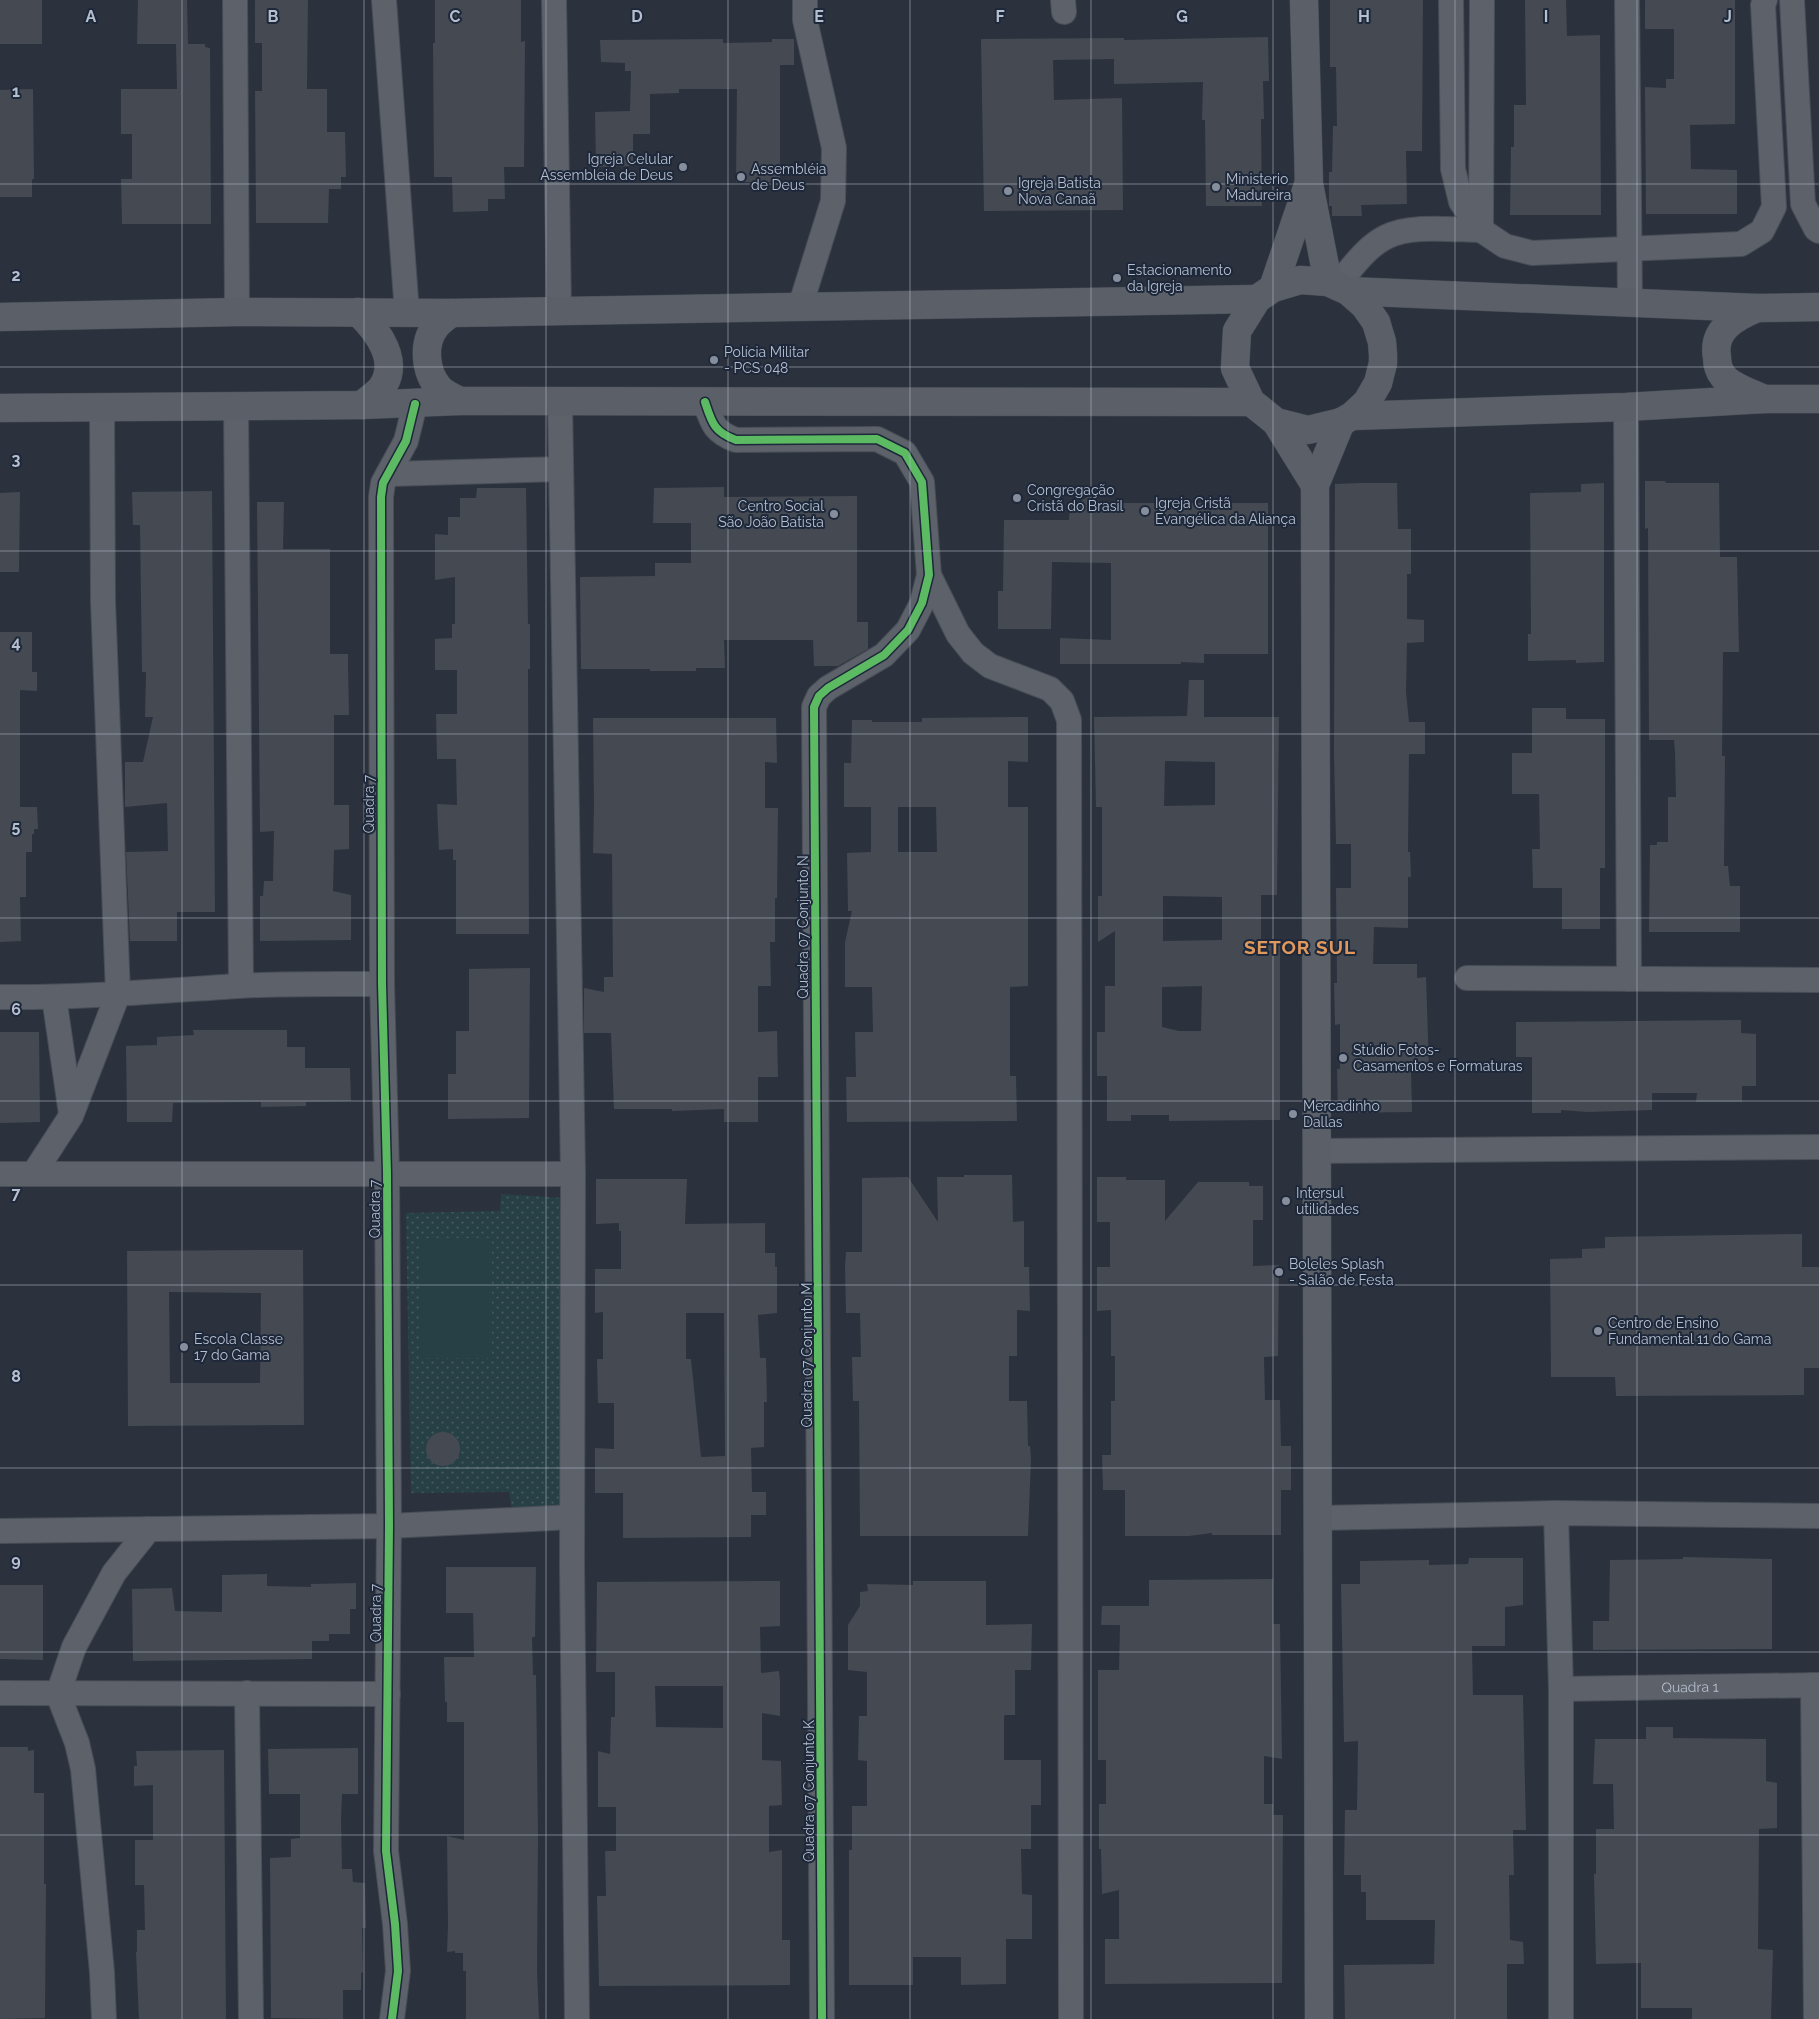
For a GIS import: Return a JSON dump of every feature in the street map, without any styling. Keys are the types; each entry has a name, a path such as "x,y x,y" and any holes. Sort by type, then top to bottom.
{"main road":[{"path":"1304,0 1309,184 1338,286 1364,305 1376,322 1382,342 1383,363 1378,384 1367,402 1346,419 1315,485 1319,2019"},
{"path":"1309,184 1265,294 1237,331 1235,368 1251,402 1276,422 1315,485"},
{"path":"0,317 237,312 451,313 1265,294 1300,280 1338,286 1630,302 1757,308 1819,307"},
{"path":"1757,308 1739,316 1721,331 1715,349 1723,376 1734,384 1764,399"},
{"path":"358,312 374,328 383,342 389,368 380,389 362,405"},
{"path":"451,313 436,326 431,336 427,348 428,364 432,379 440,390 459,401"},
{"path":"1276,422 1308,430 1346,419 1764,399 1819,399"},
{"path":"0,408 362,405 459,401 1251,402"}],"street":[{"path":"235,0 237,312"},
{"path":"384,0 407,312"},
{"path":"554,0 559,310"},
{"path":"800,306 833,201 834,157 834,148 805,20 805,0"},
{"path":"1451,0 1453,169 1461,202 1481,230 1505,246 1532,253 1741,244 1762,231 1774,207 1765,0"},
{"path":"1481,230 1482,0"},
{"path":"1627,0 1630,302"},
{"path":"1792,0 1803,204 1816,229 1819,231"},
{"path":"1774,207 1803,204"},
{"path":"1338,286 1365,252 1387,236 1414,229 1481,230"},
{"path":"560,402 573,1174 572,1517 578,2019"},
{"path":"705,402 712,423 722,435 736,440 877,439 905,454 922,482 929,575 958,634 973,653 990,666 1050,689 1062,701 1069,720 1071,2019"},
{"name":"Quadra 7","path":"392,2019 398,1971 395,1924 386,1851 389,1526 387,1173 382,984 380,497 383,483 390,474 406,441 415,404"},
{"path":"236,405 241,986"},
{"path":"34,1173 71,1116 118,994 103,600 102,407"},
{"path":"1626,407 1629,979"},
{"path":"390,474 561,469"},
{"name":"Quadra 07 Conjunto N","path":"818,1146 814,707 820,696 828,688 884,655 908,630 922,603 929,575"},
{"path":"1467,978 1819,980"},
{"path":"0,997 54,998 241,986 382,984"},
{"path":"54,998 71,1116"},
{"name":"Quadra 07 Conjunto M","path":"818,1146 820,1562"},
{"path":"1316,1151 1819,1148"},
{"path":"0,1174 573,1174"},
{"path":"1318,1518 1556,1513 1819,1516"},
{"path":"1556,1513 1561,1689 1561,2019"},
{"path":"0,1531 389,1526 572,1517"},
{"path":"104,2019 102,1972 83,1770 76,1743 58,1694 74,1647 114,1572 150,1529"},
{"name":"Quadra 07 Conjunto K","path":"820,1562 822,2019"},
{"path":"1816,1685 1816,2019"},
{"name":"Quadra 1","path":"1561,1689 1816,1685"},
{"path":"0,1693 388,1694"},
{"path":"247,1693 251,2019"}],"green space":[{"path":"501,1194 564,1198 565,1510 513,1517 509,1492 411,1493 406,1213 500,1211"},
{"path":"421,1238 492,1238 492,1358 420,1358"}],"building":[{"path":"0,0 42,0 42,44 0,44"},
{"path":"138,0 187,0 188,44 137,44"},
{"path":"255,0 308,0 307,89 327,89 327,132 345,132 346,177 341,177 341,189 329,189 328,223 256,223 255,91 262,91 262,43 255,43"},
{"path":"435,0 521,0 521,42 525,41 524,167 504,167 505,199 488,199 488,211 453,212 452,177 434,177 433,43 435,43"},
{"path":"1330,0 1423,0 1422,151 1406,151 1407,204 1361,205 1362,216 1332,216 1332,206 1329,206 1329,172 1332,172 1333,126 1337,126 1336,67 1330,67"},
{"path":"1525,0 1566,0 1567,36 1600,35 1601,215 1510,215 1511,147 1514,147 1514,105 1526,105"},
{"path":"1645,0 1735,0 1735,124 1690,125 1691,169 1737,170 1737,214 1646,214 1645,87 1666,88 1666,79 1674,79 1674,29 1645,29"},
{"path":"1268,37 1269,81 1263,81 1264,119 1261,119 1262,206 1206,206 1205,120 1202,120 1203,82 1114,84 1114,59 1053,60 1054,100 1122,98 1123,210 984,211 981,39 1124,38 1124,40"},
{"path":"723,39 723,43 772,42 772,39 794,39 794,65 780,65 780,180 776,180 776,182 736,182 737,89 679,89 679,93 650,94 650,134 633,134 633,166 596,167 595,112 630,111 631,71 625,71 625,63 601,62 600,40"},
{"path":"176,44 205,44 205,47 210,48 211,224 122,224 121,179 132,179 132,134 121,134 121,89 177,89"},
{"path":"33,89 34,179 32,179 32,197 0,197 0,90"},
{"path":"1645,481 1719,483 1720,557 1737,557 1739,652 1723,652 1722,756 1725,756 1724,866 1728,866 1730,886 1740,886 1740,932 1649,932 1650,845 1657,845 1657,842 1668,842 1668,797 1676,797 1674,740 1649,740 1648,528 1645,529"},
{"path":"1397,483 1398,529 1411,529 1411,574 1407,574 1407,619 1424,620 1424,642 1407,643 1406,692 1409,722 1425,722 1425,754 1409,754 1408,852 1410,852 1411,877 1408,877 1408,928 1374,927 1373,964 1417,964 1417,978 1426,977 1429,1068 1411,1070 1412,1112 1338,1113 1337,1069 1340,1069 1340,1024 1335,1025 1334,983 1337,983 1336,888 1351,888 1351,844 1336,844 1334,755 1335,484"},
{"path":"1604,483 1604,662 1576,663 1576,660 1528,661 1528,634 1531,634 1530,493 1581,492 1581,484"},
{"path":"724,487 724,497 857,496 857,622 868,622 868,649 838,666 814,666 813,640 724,640 725,668 696,668 696,671 581,669 580,577 655,576 655,563 691,563 691,523 653,523 654,488"},
{"path":"477,488 526,488 528,624 530,624 530,669 528,669 529,934 456,934 456,860 453,860 453,849 439,850 437,804 457,805 456,759 437,759 436,714 457,714 457,670 435,670 435,639 452,638 452,624 455,624 455,577 435,580 435,534 448,535 448,517 460,517 460,498 476,498"},
{"path":"212,491 215,912 177,912 177,941 130,941 126,852 168,851 167,803 125,807 125,762 143,762 153,717 145,717 146,672 142,672 140,525 133,525 132,492"},
{"path":"20,492 19,572 0,572 0,493"},
{"path":"1089,496 1102,503 1268,503 1268,654 1204,654 1204,663 1060,664 1060,638 1111,640 1111,563 1052,562 1051,629 998,629 998,591 1003,591 1004,520 1069,520 1070,503 1078,503"},
{"path":"257,502 284,502 283,549 330,549 330,654 348,654 349,715 334,715 334,805 349,805 349,849 334,850 333,891 351,895 351,940 260,941 260,896 263,896 264,881 273,881 274,831 260,832"},
{"path":"0,632 32,632 32,672 37,672 37,691 20,690 20,807 37,807 38,829 34,829 34,834 32,834 32,852 26,852 26,897 20,897 21,941 0,942"},
{"path":"1189,680 1204,680 1204,717 1279,717 1277,895 1261,895 1261,939 1280,941 1280,1120 1169,1121 1169,1115 1131,1115 1131,1121 1107,1121 1107,1076 1097,1076 1097,1032 1105,1032 1105,986 1115,986 1115,931 1098,942 1098,896 1102,896 1102,807 1096,807 1094,717 1187,716","holes":["1165,761 1215,762 1215,805 1164,806","1163,896 1222,897 1222,940 1163,941","1202,986 1201,1031 1179,1031 1162,1027 1162,987"]},
{"path":"1532,708 1566,708 1566,719 1605,719 1605,868 1600,868 1600,929 1562,929 1562,888 1533,888 1532,849 1540,849 1539,794 1512,794 1512,753 1532,753"},
{"path":"1028,717 1028,762 1008,761 1008,807 1028,807 1028,986 1010,987 1010,1076 1016,1076 1017,1121 847,1122 846,1077 856,1077 855,1032 873,1032 872,987 845,987 845,942 852,911 848,911 847,853 871,852 871,807 844,807 844,763 851,763 852,720 922,722 922,718","holes":["898,807 936,807 937,852 898,852"]},
{"path":"593,718 776,718 777,763 765,762 765,808 778,808 775,942 770,942 771,986 758,986 758,1032 777,1031 778,1077 758,1077 758,1122 724,1122 724,1109 672,1111 672,1109 614,1109 611,1033 584,1033 584,988 604,992 604,977 613,977 612,854 593,853"},
{"path":"530,968 529,1118 448,1119 448,1074 456,1074 456,1031 469,1031 469,969"},
{"path":"1741,1020 1741,1033 1756,1034 1756,1086 1742,1086 1742,1102 1696,1102 1697,1093 1652,1093 1652,1110 1588,1112 1561,1110 1561,1113 1532,1113 1532,1057 1516,1057 1516,1022"},
{"path":"193,1030 287,1030 287,1047 305,1047 305,1068 350,1068 351,1101 306,1102 306,1106 261,1107 261,1102 173,1103 172,1122 127,1122 126,1046 157,1045 157,1037 194,1035"},
{"path":"0,1032 39,1032 40,1122 0,1123"},
{"path":"964,1175 1012,1175 1013,1222 1024,1221 1024,1267 1029,1267 1030,1311 1017,1310 1017,1356 1009,1356 1009,1401 1027,1401 1028,1446 1030,1446 1031,1458 1028,1536 860,1536 859,1401 853,1401 852,1357 861,1357 860,1313 846,1313 845,1267 846,1252 862,1252 862,1178 908,1177 938,1222 937,1177 964,1177"},
{"path":"1097,1177 1126,1177 1126,1180 1165,1180 1165,1221 1198,1182 1249,1182 1249,1186 1263,1186 1263,1220 1253,1220 1253,1266 1279,1265 1278,1356 1264,1357 1265,1400 1280,1400 1281,1446 1291,1446 1291,1490 1281,1490 1281,1535 1212,1535 1212,1533 1189,1536 1125,1536 1125,1490 1103,1490 1102,1455 1111,1455 1111,1401 1115,1401 1115,1356 1111,1356 1111,1310 1097,1311 1097,1267 1110,1267 1110,1222 1097,1222"},
{"path":"596,1179 687,1179 685,1224 765,1223 765,1253 775,1253 775,1267 777,1267 777,1313 758,1315 760,1358 766,1358 767,1402 764,1402 764,1447 751,1448 752,1492 766,1492 766,1515 751,1515 751,1537 623,1538 623,1493 595,1493 595,1448 614,1449 614,1403 598,1403 597,1359 603,1359 603,1312 595,1313 595,1269 621,1269 621,1231 619,1231 619,1223 596,1224","holes":["686,1313 724,1313 725,1456 701,1457 691,1359 686,1359"]},
{"path":"1802,1234 1802,1267 1819,1267 1819,1368 1804,1368 1804,1395 1616,1396 1615,1377 1551,1377 1550,1259 1582,1258 1582,1249 1605,1248 1605,1237"},
{"path":"303,1250 304,1425 128,1426 127,1251","holes":["169,1292 261,1293 260,1383 170,1383"]},
{"path":"443,1432 450,1433 455,1437 459,1442 459,1456 455,1461 450,1465 443,1466 436,1465 431,1461 427,1456 426,1449 427,1442 431,1437 436,1433"},
{"path":"1683,1557 1772,1559 1772,1649 1593,1650 1593,1621 1609,1621 1610,1560 1683,1559"},
{"path":"1469,1558 1523,1558 1523,1605 1505,1607 1505,1646 1472,1646 1473,1695 1523,1695 1526,1830 1513,1830 1514,1875 1509,1875 1510,1940 1523,1942 1524,1964 1507,1964 1507,2019 1345,2019 1344,1965 1434,1964 1435,1920 1366,1920 1366,1892 1361,1892 1361,1875 1344,1875 1345,1810 1357,1810 1358,1741 1344,1742 1341,1584 1360,1584 1360,1561 1429,1560 1429,1565 1468,1564"},
{"path":"446,1567 536,1567 535,1637 532,1637 533,1675 536,1675 537,1970 539,2019 466,2019 466,1971 463,1971 463,1953 447,1952 447,1836 464,1840 464,1722 447,1722 444,1657 474,1657 473,1613 446,1613"},
{"path":"267,1574 267,1586 311,1587 311,1584 356,1583 356,1609 350,1609 350,1634 329,1634 329,1641 312,1641 312,1659 133,1661 132,1589 172,1588 175,1611 222,1612 222,1575"},
{"path":"1273,1579 1273,1624 1280,1624 1282,1759 1264,1756 1264,1804 1273,1804 1273,1815 1283,1815 1282,1983 1105,1984 1105,1939 1119,1939 1119,1890 1102,1894 1099,1804 1106,1804 1106,1760 1098,1760 1098,1670 1119,1670 1120,1625 1101,1625 1102,1606 1149,1606 1149,1580"},
{"path":"780,1581 780,1626 760,1627 761,1673 779,1671 780,1681 780,1716 762,1713 762,1760 781,1761 782,1805 769,1806 769,1852 782,1850 782,1940 790,1940 790,1985 599,1986 597,1896 606,1896 605,1851 616,1851 616,1807 598,1807 598,1751 610,1754 611,1717 615,1717 615,1672 596,1672 597,1582","holes":["655,1686 723,1686 723,1728 656,1727"]},
{"path":"913,1581 986,1581 986,1625 1032,1624 1031,1670 1015,1670 1015,1715 1004,1716 1004,1760 1041,1760 1041,1805 1031,1805 1031,1849 1021,1849 1022,1894 1032,1895 1032,1939 1006,1939 1006,1984 961,1985 961,1957 913,1957 913,1985 849,1985 849,1850 852,1850 852,1806 867,1806 867,1761 858,1760 859,1716 867,1716 867,1672 848,1670 848,1625 860,1606 860,1592 868,1591 867,1584 913,1585"},
{"path":"0,1585 43,1585 43,1660 0,1659"},
{"path":"1646,1727 1673,1727 1673,1738 1766,1739 1766,1781 1777,1783 1777,1828 1759,1829 1758,1949 1773,1950 1771,2019 1692,2019 1692,2008 1641,2008 1641,1963 1596,1964 1594,1874 1596,1874 1596,1829 1614,1829 1613,1784 1593,1784 1595,1739 1646,1739"},
{"path":"0,1747 28,1747 28,1751 34,1750 34,1793 44,1793 44,1884 46,1884 45,2018 0,2019"},
{"path":"358,1748 358,1794 342,1794 341,1819 342,1869 352,1869 353,1882 365,1883 366,1928 362,1928 363,1972 361,1973 361,1990 343,1990 343,2019 271,2018 270,1858 291,1857 291,1839 300,1838 300,1794 269,1794 268,1749"},
{"path":"224,1750 226,2019 139,2019 136,1952 137,1930 145,1930 144,1885 135,1885 135,1840 153,1840 153,1785 134,1786 134,1766 137,1766 136,1751"}],"cycle path":[{"path":"705,402 718,430 736,440 877,439 905,453 922,482 929,575 922,603 908,630 884,655 828,688 819,696 814,707 822,2019"},
{"path":"392,2019 398,1971 395,1924 386,1851 389,1526 387,1173 382,984 381,497 383,483 406,441 415,404"}],"place":[{"name":"Igreja Celular Assembleia de Deus","path":"683,167"},
{"name":"Assembléia de Deus","path":"741,177"},
{"name":"Ministerio Madureira","path":"1216,187"},
{"name":"Igreja Batista Nova Canaã","path":"1008,191"},
{"name":"Estacionamento da Igreja","path":"1117,278"},
{"name":"Polícia Militar - PCS 048","path":"714,360"},
{"name":"Congregação Cristã do Brasil","path":"1017,498"},
{"name":"Igreja Cristã Evangélica da Aliança","path":"1145,511"},
{"name":"Centro Social São João Batista","path":"834,514"},
{"name":"Stúdio Fotos- Casamentos e Formaturas","path":"1343,1058"},
{"name":"Mercadinho Dallas","path":"1293,1114"},
{"name":"Intersul utilidades","path":"1286,1201"},
{"name":"Boleles Splash - Salão de Festa","path":"1279,1272"},
{"name":"Centro de Ensino Fundamental 11 do Gama","path":"1598,1331"},
{"name":"Escola Classe 17 do Gama","path":"184,1347"}],"district":[{"name":"SETOR SUL","path":"1300,947"}]}
